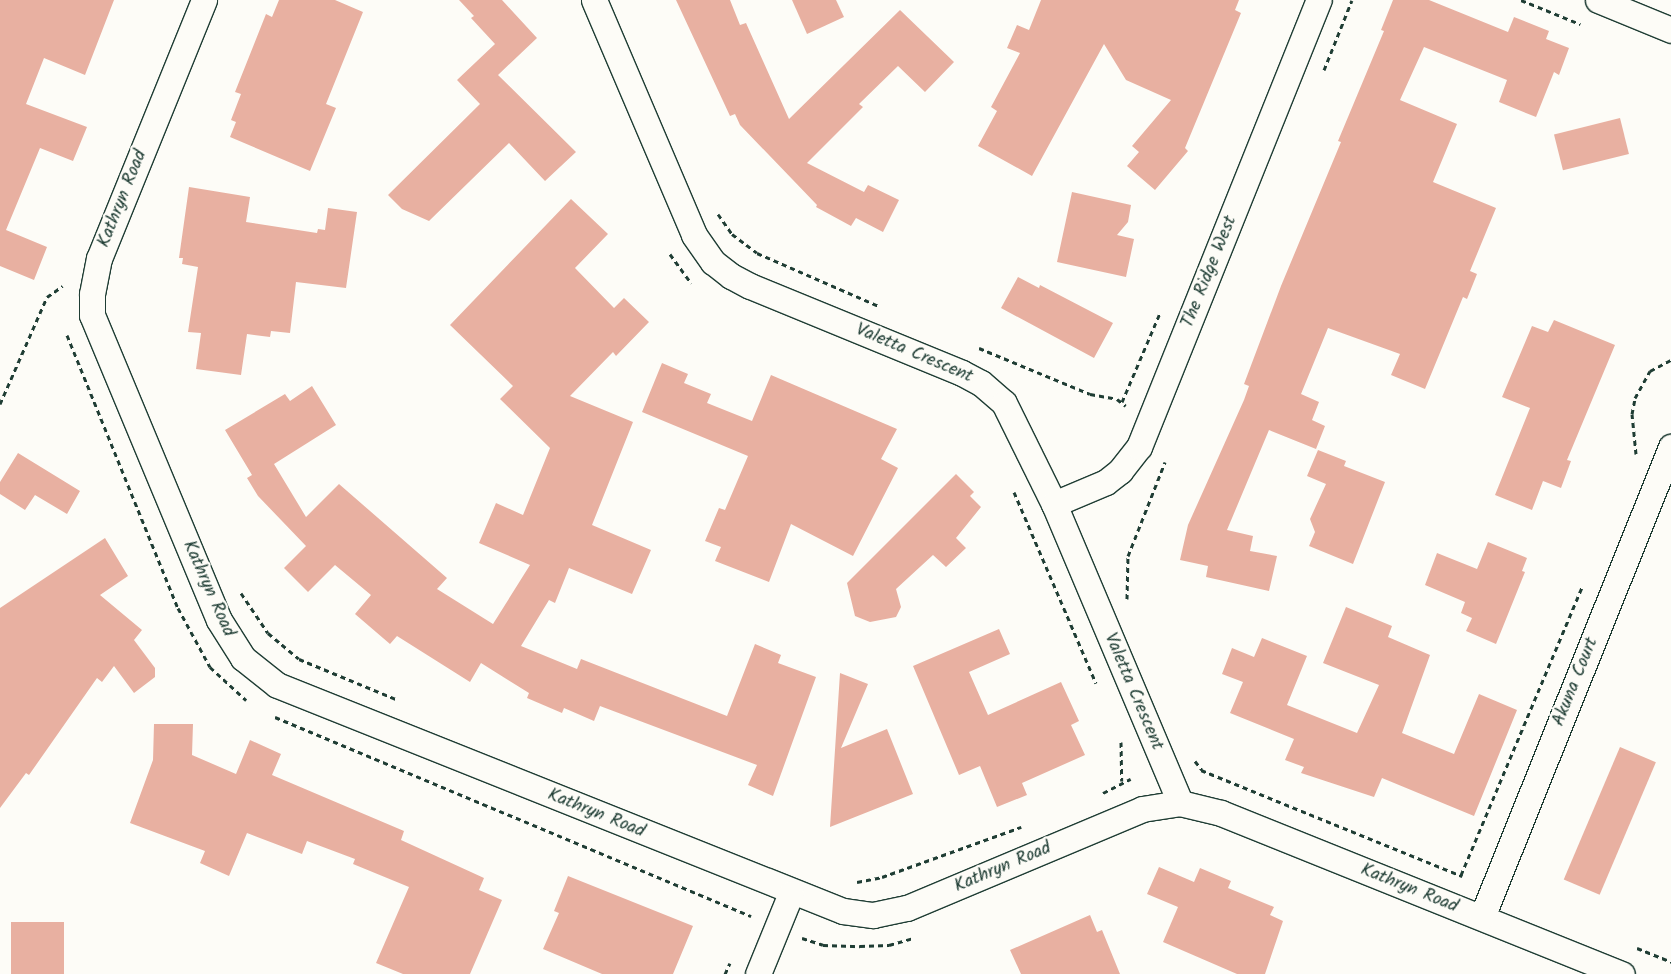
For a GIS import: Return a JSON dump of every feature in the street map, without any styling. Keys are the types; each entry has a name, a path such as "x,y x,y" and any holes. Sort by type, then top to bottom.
{"street":[{"name":"Kathryn Road","path":"204,0 99,258 92,294 92,315 208,598 230,640 243,658 277,685 791,893 856,914 892,913 929,900 1142,809 1180,803 1220,813 1622,974"},
{"name":"Valetta Crescent","path":"594,0 694,235 713,262 731,276 750,286 962,372 981,383 1004,403 1015,420 1054,504 1180,803"},
{"name":"The Ridge West","path":"1054,504 1106,482 1120,471 1139,446 1319,0"},
{"path":"1598,0 1671,30"},
{"name":"Akuna Court","path":"1482,917 1671,447"},
{"path":"758,974 791,893"}],"path":[{"path":"1323,72 1352,0"},
{"path":"716,210 732,234 757,253 889,310"},
{"path":"666,245 676,265 694,285"},
{"path":"63,295 65,279"},
{"path":"0,404 47,297 63,286"},
{"path":"66,328 178,608 210,667 222,681 249,701"},
{"path":"971,344 1090,394 1117,399 1129,409"},
{"path":"1634,461 1636,452 1632,414 1635,398 1650,371 1671,360"},
{"path":"1128,605 1125,584 1128,556 1166,458"},
{"path":"1012,488 1097,685"},
{"path":"1461,876 1584,580"},
{"path":"239,589 268,633 292,654 401,702"},
{"path":"268,713 756,919"},
{"path":"1121,739 1122,781"},
{"path":"1192,757 1202,770 1466,878"},
{"path":"1192,773 1202,770"},
{"path":"1099,795 1122,781 1131,778"},
{"path":"853,882 882,877 1024,826"},
{"path":"799,937 823,945 860,946 889,945 918,936"}],"building":[{"path":"0,0 114,0 85,75 44,58 26,104 87,127 73,161 40,148 6,230 47,247 34,280 0,266"},
{"path":"279,0 335,0 363,12 326,104 336,108 310,171 230,137 236,122 231,120 241,94 235,92 266,14 272,17"},
{"path":"459,0 502,0 537,38 498,75 576,152 545,181 509,143 429,221 402,209 388,195 480,104 457,80 495,44 471,18 474,16"},
{"path":"676,0 730,0 740,25 746,23 789,119 900,10 954,62 925,92 898,66 859,104 863,107 807,163 864,192 868,185 899,200 883,232 856,218 851,226 816,207 817,205 740,125 735,114 730,116"},
{"path":"792,0 836,0 844,17 807,34"},
{"path":"1041,0 1239,0 1235,10 1241,13 1185,148 1188,151 1155,190 1127,166 1139,152 1132,146 1171,100 1126,80 1104,44 1032,176 978,146 997,111 991,107 1020,53 1007,48 1017,25 1029,30"},
{"path":"1393,0 1429,0 1508,32 1514,17 1549,31 1546,39 1569,48 1559,75 1554,72 1536,117 1499,102 1507,80 1424,47 1400,100 1457,124 1433,182 1496,208 1470,271 1477,274 1467,299 1463,297 1425,389 1391,375 1400,354 1328,328 1301,394 1319,402 1312,420 1325,426 1316,449 1269,430 1227,530 1253,536 1250,551 1277,556 1269,591 1206,577 1208,566 1180,560 1188,525 1244,400 1249,386 1244,384 1281,286 1341,142 1338,141 1384,31 1381,30"},
{"path":"1620,118 1629,154 1563,170 1554,134"},
{"path":"189,187 250,197 246,222 317,233 318,229 325,230 328,208 357,212 346,288 296,282 290,333 271,331 270,337 247,334 241,375 196,369 201,333 188,332 198,267 182,264 183,258 179,258"},
{"path":"1072,192 1131,205 1128,222 1117,235 1134,239 1126,277 1057,262"},
{"path":"571,199 608,234 575,268 614,308 624,298 649,322 616,356 613,352 570,396 633,422 592,525 651,550 632,594 569,568 555,603 549,600 521,646 577,669 581,659 727,716 755,644 781,655 778,663 816,677 773,796 748,785 757,765 600,706 594,721 564,708 562,713 527,698 529,693 481,663 470,682 397,636 390,644 355,614 371,595 335,565 308,592 284,568 306,546 258,496 247,478 252,475 225,430 285,394 290,401 312,386 336,425 274,464 306,517 339,484 447,578 437,589 493,624 530,565 479,543 496,503 523,515 550,448 500,399 513,386 450,325"},
{"path":"1018,277 1039,288 1040,285 1113,323 1094,358 1001,308"},
{"path":"1554,320 1615,345 1567,460 1571,461 1561,488 1543,481 1532,510 1495,495 1530,408 1502,397 1532,326 1548,332"},
{"path":"662,363 688,374 684,383 711,394 707,403 752,421 771,375 897,429 881,459 898,468 853,556 791,524 769,582 715,561 721,547 705,541 719,508 725,510 748,456 642,412"},
{"path":"1318,450 1346,461 1344,466 1385,482 1353,564 1309,546 1315,532 1310,519 1326,484 1307,476"},
{"path":"18,453 80,491 67,514 35,495 25,510 0,494 0,482"},
{"path":"956,474 974,492 970,496 981,507 956,538 966,548 946,567 933,555 896,589 901,607 896,617 870,622 855,616 847,583"},
{"path":"105,538 128,576 100,595 142,630 134,640 155,668 155,677 134,693 114,666 102,682 97,678 29,775 26,773 0,808 0,608"},
{"path":"1488,542 1527,558 1522,571 1525,572 1496,644 1466,631 1472,618 1461,613 1465,602 1425,585 1437,553 1477,569"},
{"path":"1346,607 1392,626 1388,637 1430,655 1402,733 1454,754 1479,694 1517,710 1474,816 1382,778 1374,797 1301,773 1304,767 1285,760 1294,739 1230,713 1243,682 1222,674 1232,648 1254,657 1262,638 1307,656 1287,705 1357,733 1379,685 1323,663"},
{"path":"999,629 1010,654 969,672 988,715 1061,682 1079,721 1071,725 1085,755 1022,783 1027,795 997,807 980,766 959,775 913,666"},
{"path":"840,673 868,684 841,748 887,729 913,794 830,827"},
{"path":"154,724 193,724 192,755 236,774 250,740 281,754 272,775 404,831 401,840 484,878 479,890 502,900 470,974 403,974 376,963 409,887 353,864 355,859 307,841 302,854 247,833 229,876 200,863 205,851 130,823 153,760"},
{"path":"1620,747 1656,762 1600,895 1564,880"},
{"path":"1159,867 1194,882 1200,868 1231,881 1228,888 1274,907 1270,915 1283,921 1265,974 1237,974 1163,942 1178,907 1147,894"},
{"path":"568,876 693,926 673,974 602,974 543,949 559,913 554,911"},
{"path":"1090,915 1097,932 1102,930 1120,974 1021,974 1010,950"},
{"path":"11,922 64,922 64,974 11,974"}]}
